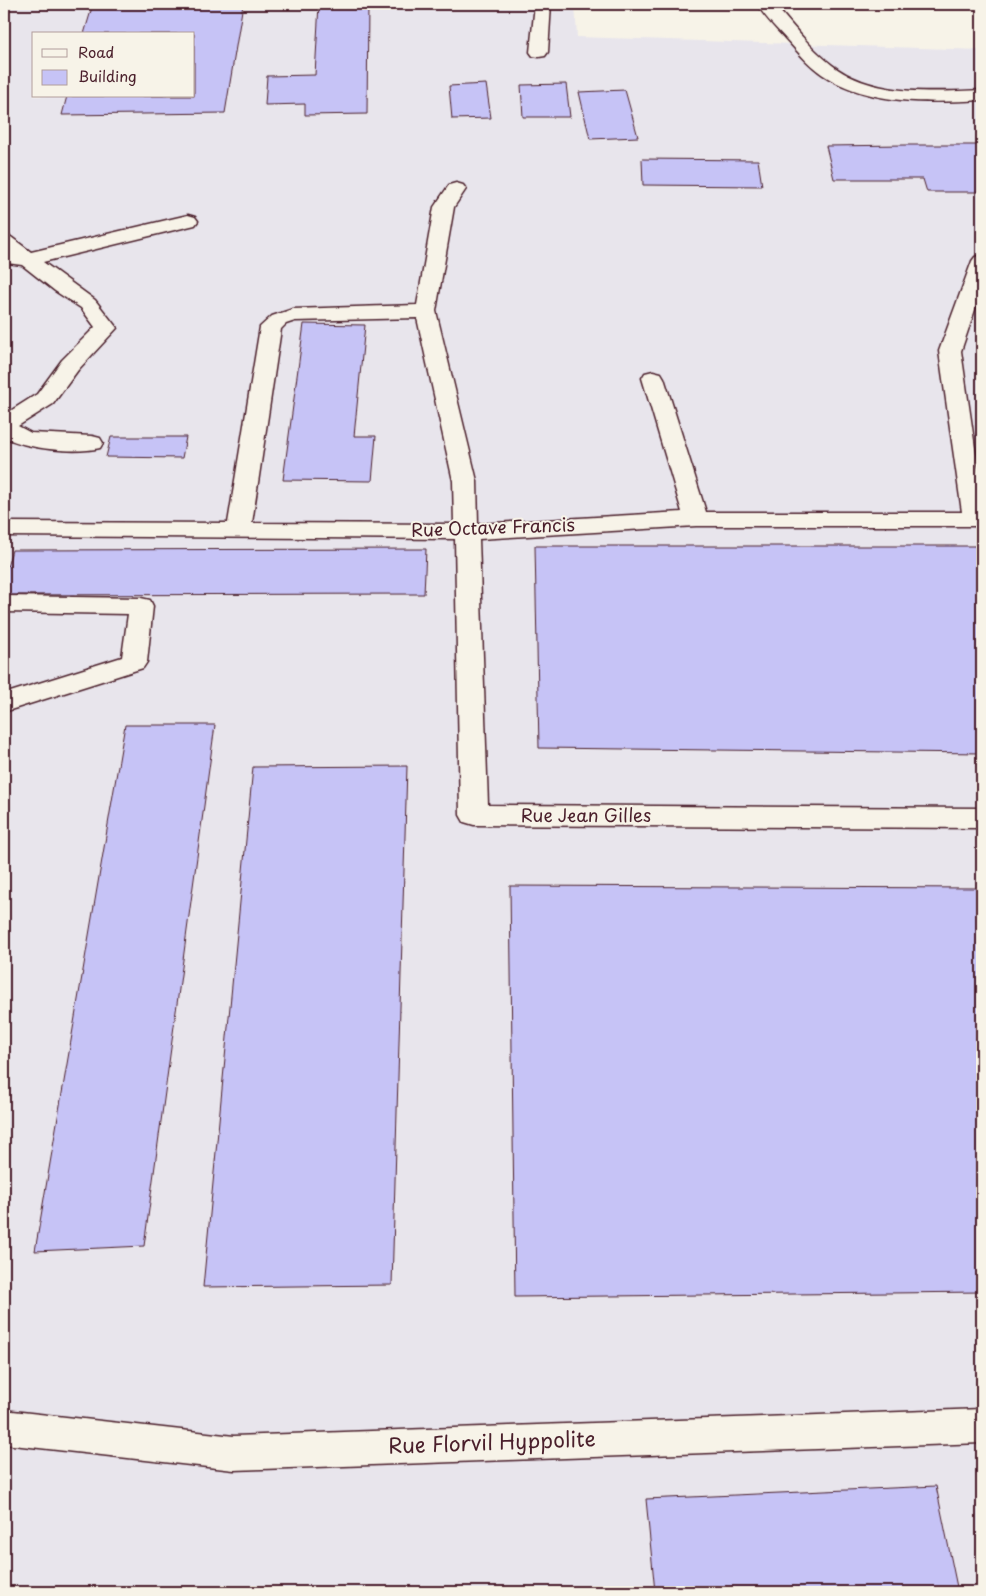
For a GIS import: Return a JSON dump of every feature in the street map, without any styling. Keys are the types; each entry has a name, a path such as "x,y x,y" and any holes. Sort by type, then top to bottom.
{"street":[{"path":"539,52 543,4"},
{"path":"765,4 818,61 834,74 857,85 906,96 982,95"},
{"path":"456,189 444,207 426,310 465,481 468,532"},
{"path":"4,259 28,259 188,221"},
{"path":"4,241 62,287 88,304 106,328 70,365 45,399 4,426 26,439 92,443"},
{"path":"979,519 971,500 950,351 982,261"},
{"path":"239,530 271,327 279,320 293,315 426,310"},
{"path":"653,378 696,519"},
{"name":"Rue Octave Francis","path":"4,529 468,532 696,519 979,519"},
{"name":"Rue Jean Gilles","path":"468,532 474,815 982,818"},
{"path":"4,604 141,606 134,662 4,703"},
{"name":"Rue Florvil Hyppolite","path":"4,1428 234,1453 982,1426"}],"shaded area":[{"path":"4,4 575,4 577,37 982,50 982,1592 4,1592"}],"building":[{"path":"93,4 243,4 225,113 62,115 66,98 195,98 195,32 85,32"},
{"path":"319,4 368,4 367,114 305,115 305,104 265,105 267,76 315,75"},
{"path":"486,84 491,118 452,119 449,86"},
{"path":"566,84 570,117 523,117 521,85"},
{"path":"625,90 638,137 590,139 579,92"},
{"path":"982,145 982,192 927,192 923,179 834,179 826,146"},
{"path":"642,159 758,160 762,186 643,185"},
{"path":"304,324 365,325 354,436 376,436 372,481 283,480"},
{"path":"111,437 186,437 182,458 106,457"},
{"path":"535,546 982,546 982,753 539,748"},
{"path":"426,549 424,594 4,595 4,578 12,550"},
{"path":"125,725 215,725 144,1246 35,1251"},
{"path":"407,766 392,1285 203,1287 253,767"},
{"path":"510,886 982,888 982,1292 515,1297"},
{"path":"936,1486 958,1592 655,1592 646,1499"}]}
